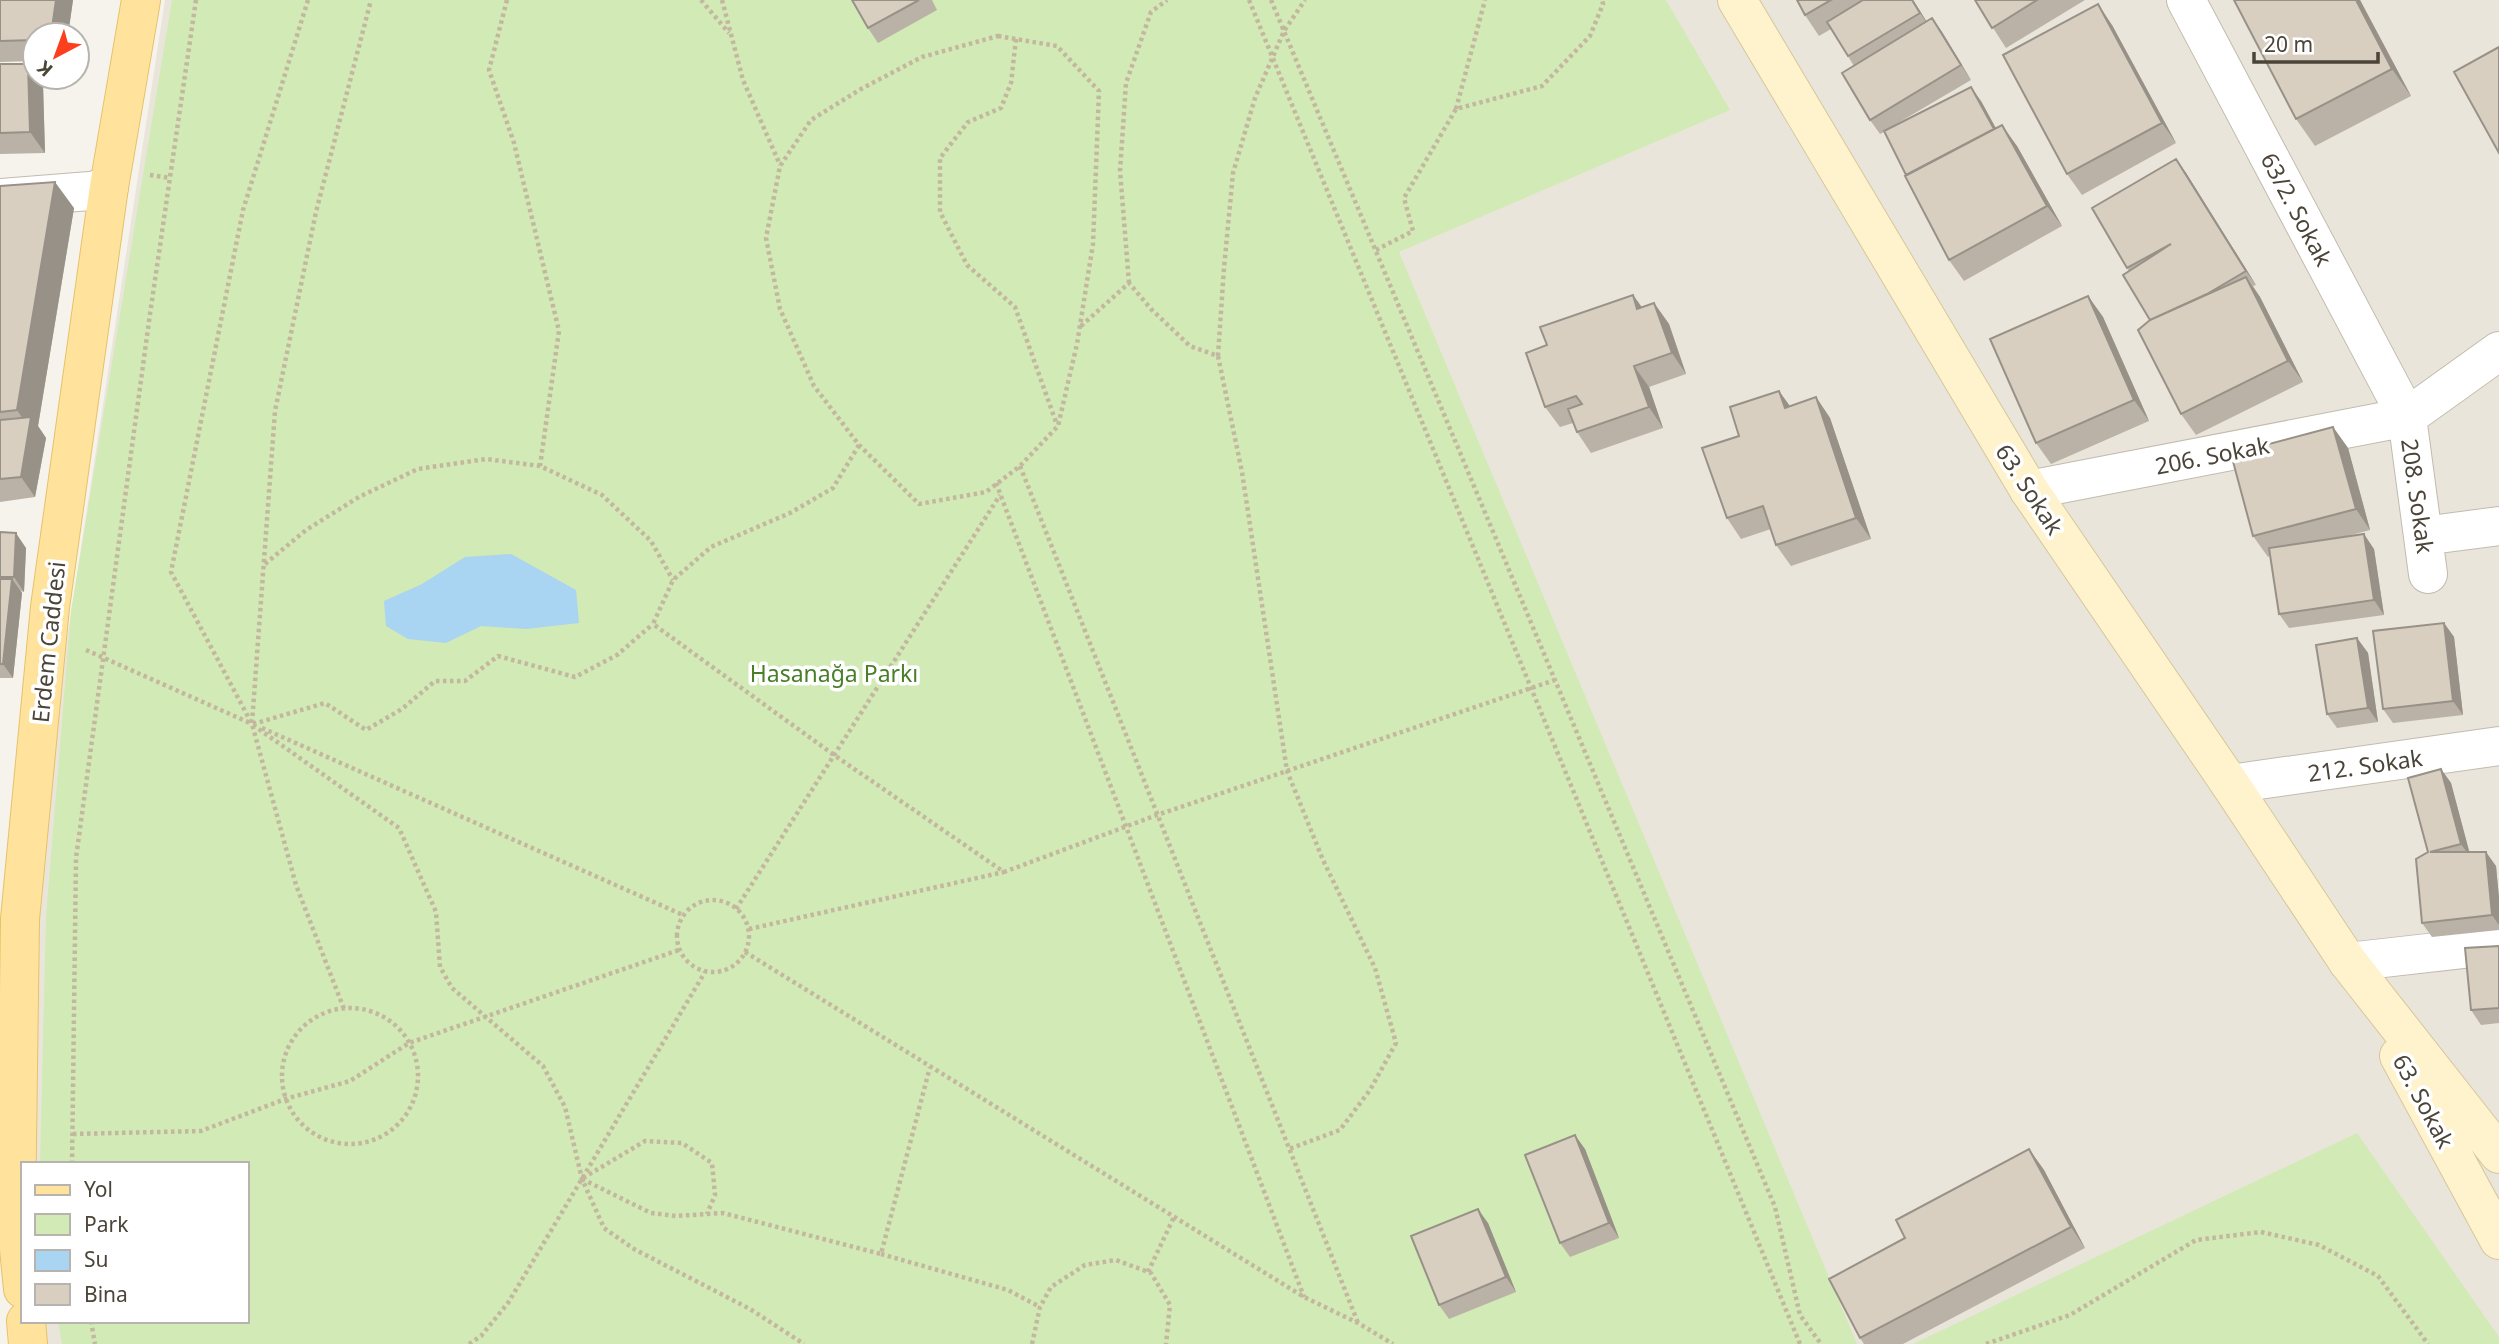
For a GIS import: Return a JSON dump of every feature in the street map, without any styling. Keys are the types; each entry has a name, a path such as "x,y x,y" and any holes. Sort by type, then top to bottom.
{"main road":[{"name":"Erdem Caddesi","path":"21,1280 8,1219 20,919 50,607 109,187 141,0"},
{"name":"63. Sokak","path":"1737,0 2029,490 2348,962 2499,1154"},
{"name":"63. Sokak","path":"2348,962 2499,1240"},
{"path":"26,1323 28,1344"}],"street":[{"name":"63/2. Sokak","path":"2186,0 2407,417"},
{"path":"0,198 109,187"},
{"name":"206. Sokak","path":"2029,490 2407,417 2499,351"},
{"name":"208. Sokak","path":"2407,417 2428,574"},
{"path":"2423,536 2499,526"},
{"name":"212. Sokak","path":"2230,784 2499,746"},
{"path":"2348,962 2499,945"}],"path":[{"path":"72,1162 76,858 196,0"},
{"path":"308,0 243,211 171,572 252,724 296,886 344,1009"},
{"path":"252,724 275,411 316,212 371,0"},
{"path":"507,0 489,70 514,143 559,331 540,466"},
{"path":"701,0 732,36"},
{"path":"722,0 743,80 780,166"},
{"path":"1167,0 1151,12 1126,83 1120,171 1129,283 1151,309 1190,346 1218,356"},
{"path":"1249,0 1800,1344"},
{"path":"1271,0 1775,1207 1800,1315 1821,1344"},
{"path":"1289,1149 1339,1130 1370,1090 1395,1043 1375,968 1323,860 1287,771 1242,472 1218,356 1233,173 1255,98 1284,31 1305,0"},
{"path":"1376,250 1413,231 1404,198 1456,109 1485,0"},
{"path":"1456,109 1542,86 1590,36 1603,4 1602,0"},
{"path":"998,36 1016,39 1057,46 1099,91 1093,244 1080,327 1058,426 1020,466 986,492 919,504 859,445 814,386 780,309 766,238 780,166 811,120 861,89 922,57 998,36"},
{"path":"1016,39 1011,83 1000,108 968,122 940,158 940,212 967,265 1015,307 1058,426"},
{"path":"1080,327 1129,283"},
{"path":"252,724 326,703 366,730 402,709 435,681 465,681 498,656 575,677 617,655 653,624 673,580 711,547 790,513 833,488 859,445"},
{"path":"265,564 306,530 359,497 418,469 486,459 540,466 602,495 651,541 673,580"},
{"path":"1020,466 1358,1323"},
{"path":"996,484 1304,1297"},
{"path":"736,909 1000,494"},
{"path":"653,624 834,755 1004,872"},
{"path":"104,657 683,915"},
{"path":"749,929 1004,872 1157,815 1555,680"},
{"path":"252,724 399,828 436,912 440,967 452,988 543,1066 565,1107 582,1179 604,1228 634,1249 750,1309 804,1344"},
{"path":"714,900 726,902 736,909 744,917 749,929 746,952 739,962 729,969 705,972 685,960 679,950 677,938 683,915 702,902 714,900"},
{"path":"73,1134 201,1132 285,1099 350,1082 410,1043 679,950"},
{"path":"746,952 1304,1297 1358,1323 1393,1344"},
{"path":"469,1344 481,1336 508,1303 705,972"},
{"path":"355,1007 377,1013 396,1026 410,1043 417,1065 418,1087 411,1109 397,1126 378,1139 357,1144 334,1143 313,1134 296,1119 285,1099 281,1077 285,1055 295,1034 312,1019 332,1010 355,1007"},
{"path":"881,1254 930,1067"},
{"path":"582,1179 645,1141 682,1143 712,1163 715,1195 707,1214"},
{"path":"582,1179 651,1213 676,1216 723,1213 1008,1290 1040,1307"},
{"path":"1148,1272 1174,1217"},
{"path":"1986,1344 2070,1315 2196,1240 2261,1231 2319,1245 2378,1276 2428,1344"},
{"path":"1032,1344 1040,1307 1051,1287 1086,1265 1116,1260 1151,1273 1171,1305 1166,1344"},
{"path":"91,1323 95,1344"}],"shaded area":[{"name":"Hasanağa Parkı","path":"165,0 2499,0 2499,1344 19,1344 0,1077"}],"green space":[{"name":"Hasanağa Parkı","path":"172,0 1666,0 1730,110 1399,252 1857,1344 62,1344 58,1323 248,1323 248,1162 40,1162 46,917 71,611"},
{"path":"2357,1133 2499,1337 2499,1344 1913,1344"}],"water":[{"path":"511,554 576,590 579,623 526,629 481,626 446,643 408,639 386,626 384,601 422,584 465,557"}],"building":[{"path":"0,0 56,0 53,21 21,21 21,40 0,41"},
{"path":"852,0 919,0 868,28"},
{"path":"1797,0 1831,0 1805,15"},
{"path":"1863,0 1912,0 1920,13 1848,56 1827,22"},
{"path":"1975,0 2037,0 1992,28"},
{"path":"2234,0 2356,0 2392,69 2296,119"},
{"path":"2098,4 2162,123 2067,174 2003,55"},
{"path":"1932,18 1961,65 1870,120 1842,73"},
{"path":"2499,47 2499,153 2454,72"},
{"path":"0,64 21,64 21,91 29,91 30,132 0,133"},
{"path":"1971,87 1994,129 1906,175 1884,131"},
{"path":"2002,125 2047,206 1949,260 1905,176"},
{"path":"2176,159 2246,271 2207,294 2150,320 2123,275 2171,244 2127,268 2092,208"},
{"path":"55,182 17,410 0,412 0,186"},
{"path":"2246,277 2288,361 2181,414 2138,330 2150,320"},
{"path":"1633,295 1637,309 1654,303 1672,353 1634,366 1649,407 1577,432 1568,409 1582,404 1576,396 1545,407 1526,353 1547,345 1540,327"},
{"path":"2088,296 2134,400 2036,443 1990,339"},
{"path":"1779,391 1785,408 1816,397 1856,518 1776,545 1763,506 1727,518 1702,448 1739,436 1730,407"},
{"path":"31,417 21,477 0,479 0,420"},
{"path":"2333,427 2356,509 2253,536 2231,454"},
{"path":"0,532 16,533 14,577 0,577"},
{"path":"2364,534 2374,600 2279,614 2269,548"},
{"path":"0,579 12,579 3,664 0,664"},
{"path":"2444,623 2453,701 2383,709 2373,631"},
{"path":"2357,638 2368,708 2327,714 2316,645"},
{"path":"2441,769 2461,844 2430,852 2486,852 2492,915 2422,923 2416,859 2428,852 2408,778"},
{"path":"2499,946 2499,1008 2471,1010 2465,948"},
{"path":"1575,1135 1609,1223 1560,1243 1525,1155"},
{"path":"2029,1149 2071,1227 1860,1338 1829,1279 1905,1238 1896,1220"},
{"path":"1478,1209 1506,1277 1439,1305 1411,1236"}]}
